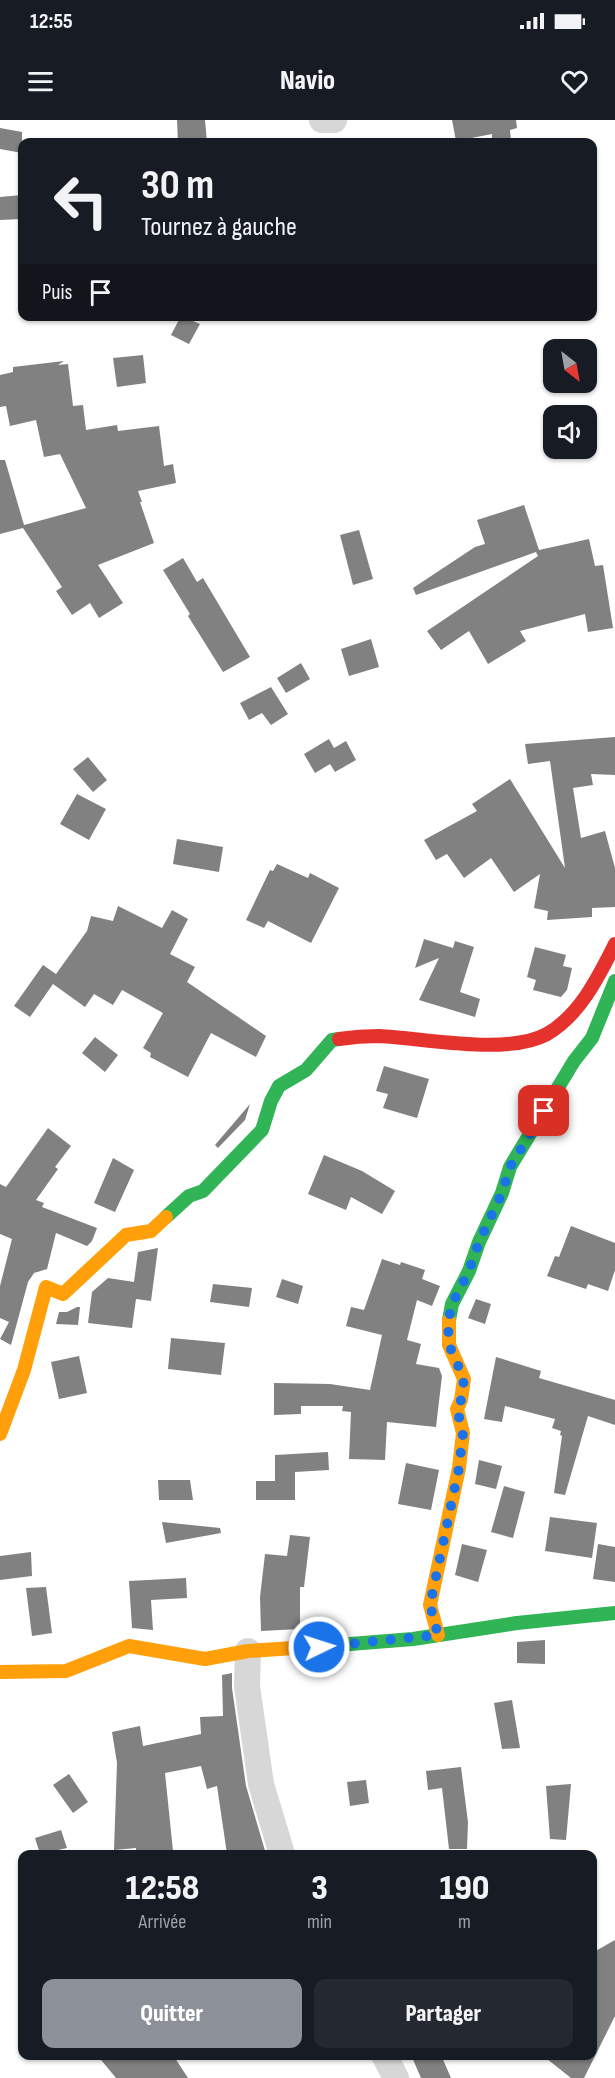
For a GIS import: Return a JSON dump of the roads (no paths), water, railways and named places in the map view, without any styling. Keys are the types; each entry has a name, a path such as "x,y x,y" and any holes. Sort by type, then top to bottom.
{"street":[{"path":"322,120 334,120"},
{"path":"0,1434 24,1370 46,1287 63,1294 126,1235 151,1231 189,1196 204,1191 262,1130 271,1101 279,1086 306,1070 332,1040 377,1036 520,1043 545,1035 568,1018 599,977 615,944"},
{"path":"438,1635 430,1605 449,1522 463,1433 457,1409 461,1400 464,1379 449,1345 448,1323 452,1304 469,1271 479,1242 502,1193 510,1167 574,1061 591,1038 615,981"},
{"path":"0,1672 66,1671 129,1646 205,1659 248,1651 351,1645 517,1623 615,1613"},
{"path":"248,1651 247,1686 261,1784 281,1850"},
{"path":"387,2060 396,2078"}]}
